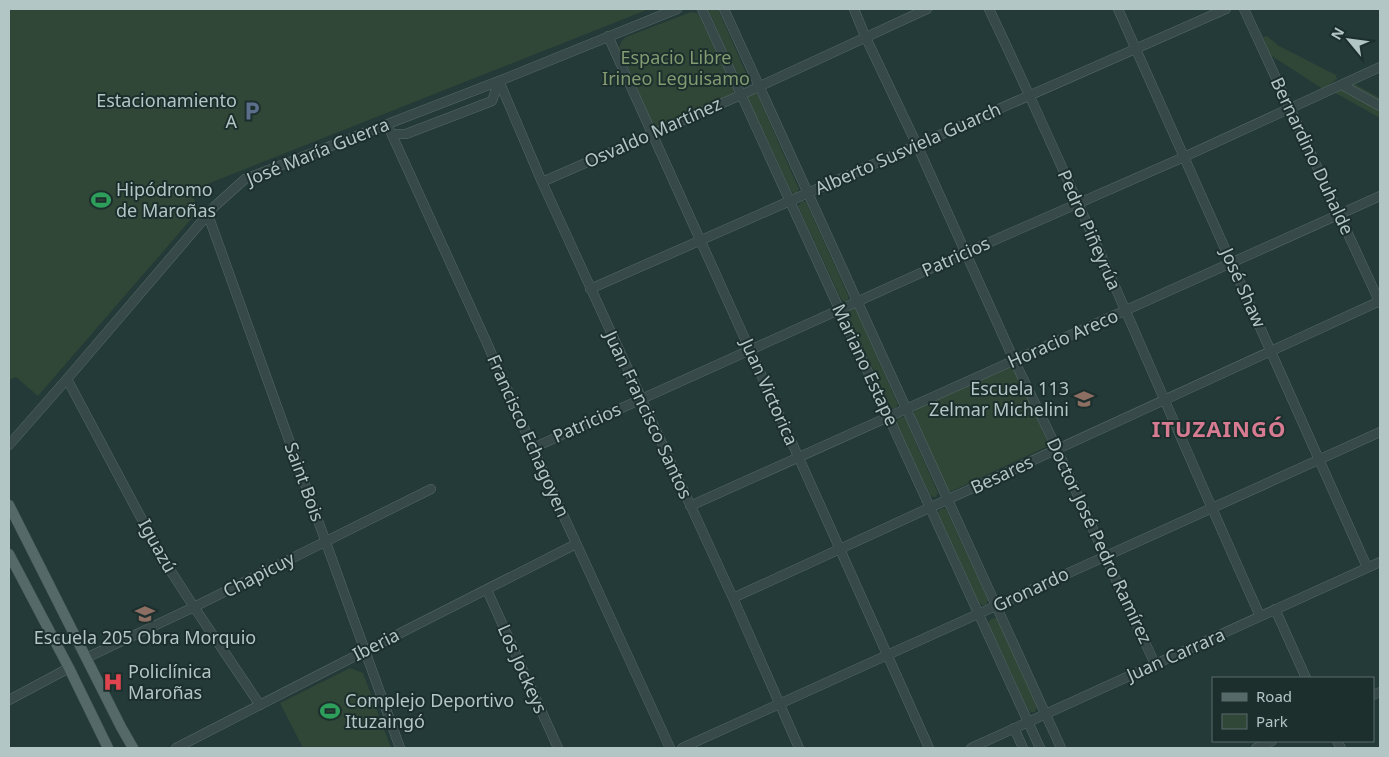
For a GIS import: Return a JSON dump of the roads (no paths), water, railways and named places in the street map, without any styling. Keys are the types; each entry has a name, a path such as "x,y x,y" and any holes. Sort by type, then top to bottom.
{"main road":[{"path":"9,505 133,748"},
{"path":"9,554 69,668 108,748"}],"street":[{"name":"José María Guerra","path":"9,445 215,206 245,179 499,81 677,9"},
{"name":"Mariano Estape","path":"702,9 1040,748"},
{"name":"Mariano Estape","path":"724,9 1061,748"},
{"name":"Doctor José Pedro Ramírez","path":"854,9 1155,664"},
{"name":"Osvaldo Martínez","path":"542,182 927,9"},
{"name":"Pedro Piñeyrúa","path":"989,9 1030,95 1260,616"},
{"name":"José Shaw","path":"1118,9 1367,568"},
{"name":"Alberto Susviela Guarch","path":"590,288 1136,48 1211,11 1226,9"},
{"name":"Bernardino Duhalde","path":"1244,9 1380,302"},
{"name":"Juan Victorica","path":"608,36 929,748"},
{"name":"Patricios","path":"533,448 839,309 1184,157 1380,67"},
{"name":"José María Guerra","path":"392,134 406,134 492,101 499,81"},
{"name":"Juan Francisco Santos","path":"499,81 542,182 733,598 799,748"},
{"path":"1342,85 1380,106"},
{"name":"Francisco Echagoyen","path":"387,124 670,748"},
{"name":"Horacio Areco","path":"690,506 1380,196"},
{"name":"Saint Bois","path":"208,215 400,748"},
{"name":"Besares","path":"733,598 1380,302"},
{"name":"Iguazú","path":"67,379 163,559 260,705"},
{"name":"Gronardo","path":"682,748 1380,432"},
{"name":"Chapicuy","path":"86,658 194,608 431,489"},
{"name":"Iberia","path":"176,748 576,544"},
{"name":"Juan Carrara","path":"971,748 1380,562"},
{"name":"Los Jockeys","path":"486,590 558,748"},
{"path":"1274,610 1306,677"},
{"path":"9,700 69,668"},
{"path":"1014,728 1023,748"},
{"path":"1256,748 1270,742"}],"place":[{"name":"Estacionamiento A","path":"252,111"},
{"name":"Hipódromo de Maroñas","path":"101,200"},
{"name":"Escuela 113 Zelmar Michelini","path":"1084,399"},
{"name":"Escuela 205 Obra Morquio","path":"145,614"},
{"name":"Policlínica Maroñas","path":"113,682"},
{"name":"Complejo Deportivo Ituzaingó","path":"330,711"}],"district":[{"name":"ITUZAINGÓ","path":"1219,429"}],"park label":[{"name":"Espacio Libre Irineo Leguisamo","path":"676,68"}]}
